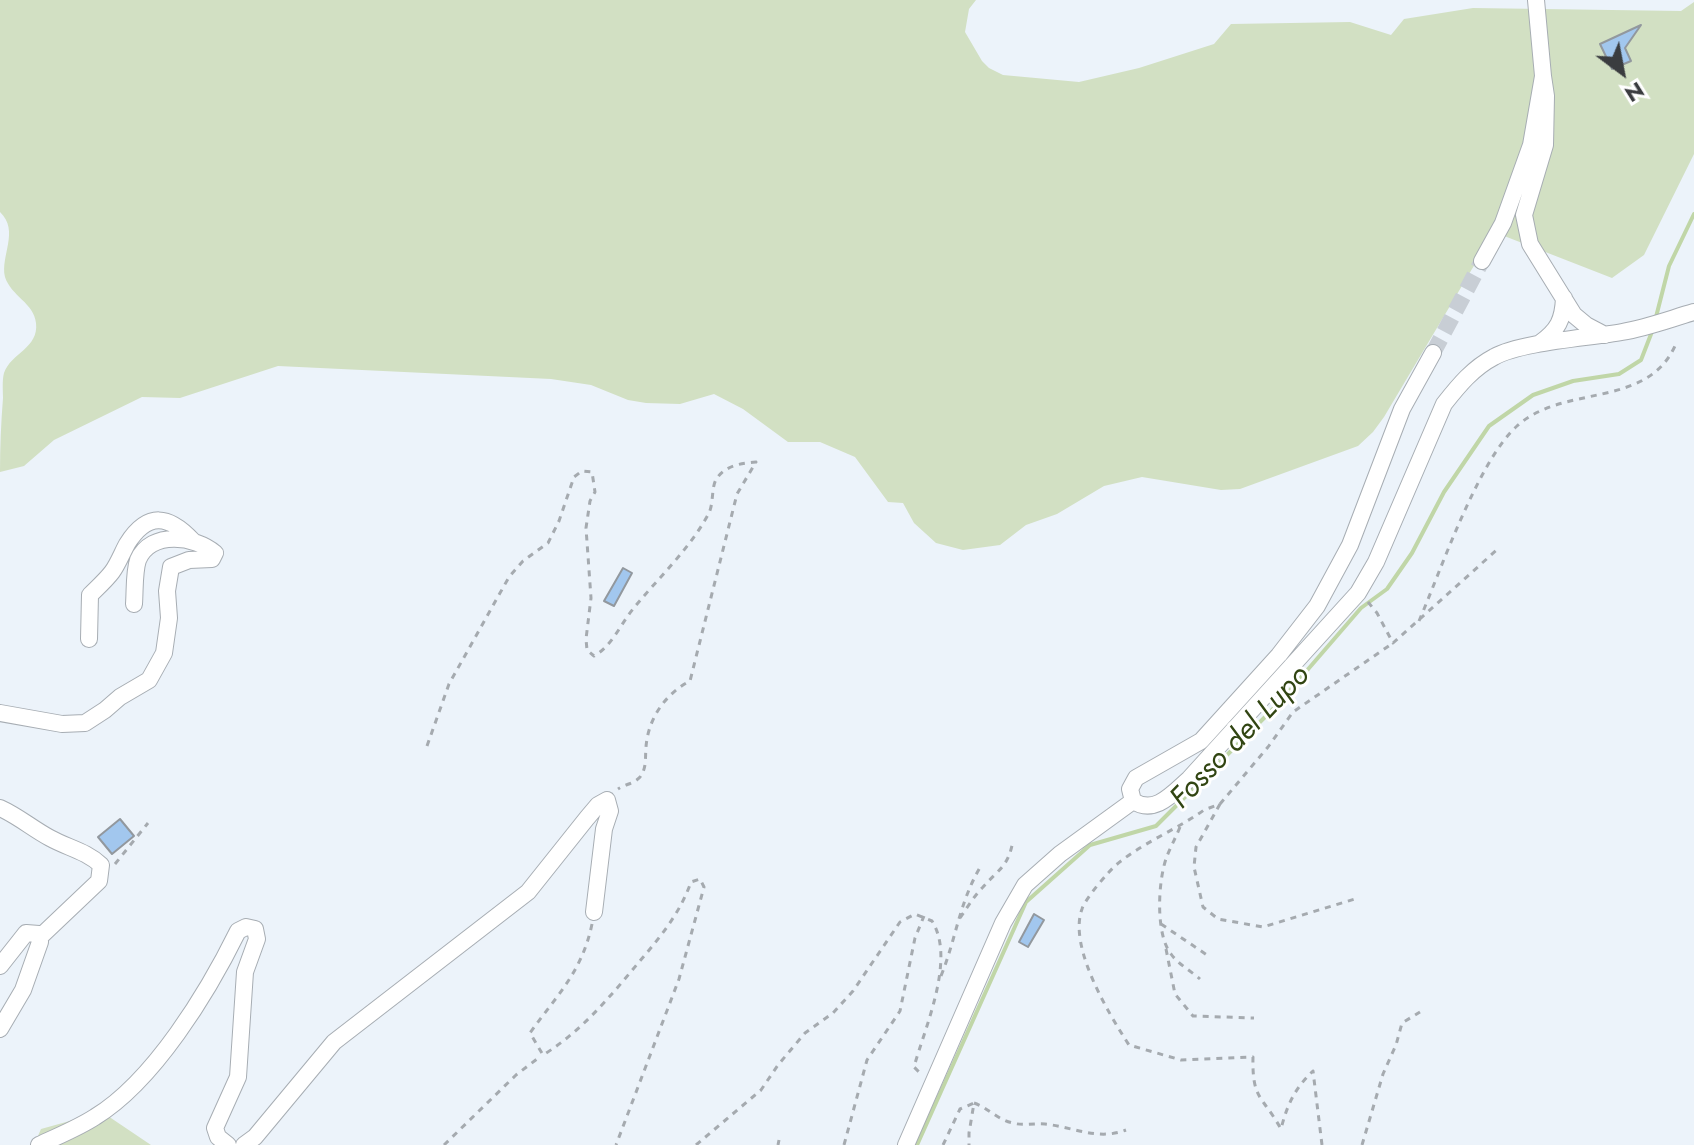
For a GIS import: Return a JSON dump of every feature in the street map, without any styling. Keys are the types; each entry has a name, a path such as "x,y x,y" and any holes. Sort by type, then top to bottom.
{"street":[{"path":"1536,0 1543,76 1538,145 1524,215 1530,244 1574,315 1605,335"},
{"path":"1482,261 1538,145"},
{"path":"1536,346 1554,333 1563,317 1564,298"},
{"path":"1433,353 1402,409 1350,545 1317,606 1279,655 1201,741 1136,778 1130,789 1133,801 1143,808 1168,797 1189,779 1358,593 1376,562 1444,404 1462,381 1496,355 1516,348 1624,332 1694,312"},
{"path":"89,639 90,595 112,571 140,527 158,519 177,523 193,541"},
{"path":"0,713 62,724 85,723 149,680 164,653 171,567 189,560 212,559 215,553 206,545 193,541 163,539 148,546 138,560 134,604"},
{"path":"244,1145 255,1137 334,1042 528,892 598,805 607,800 610,811 604,829 594,912"},
{"path":"906,1145 1003,923 1025,885 1060,854 1133,801"},
{"path":"0,808 20,817 50,839 90,855 101,865 99,881 0,966"},
{"path":"39,1145 96,1117 128,1093 160,1058 238,931 246,927 255,929 257,939 245,972 238,1077 215,1128 218,1137 228,1145"},
{"path":"0,952 32,937"},
{"path":"0,1029 23,990 32,937"}],"path":[{"path":"1419,621 1475,492 1498,449 1517,425 1542,409 1578,397 1623,390 1649,377 1671,355 1675,346"},
{"path":"427,746 449,684 509,577 523,561 548,543 574,477 582,471 592,472 595,482 586,528 591,598 586,639 587,650 594,656 609,643 632,610 674,563 710,512 716,479 728,468 756,462 737,494 690,681 679,687 649,725 646,764 639,778 621,786 607,800"},
{"path":"1358,898 1263,927 1218,919 1203,907 1194,867 1196,847 1220,804 1293,712 1393,643 1500,547"},
{"path":"1374,609 1393,643"},
{"path":"1220,804 1204,810 1113,867 1082,909 1082,943 1103,1005 1129,1045 1181,1060 1253,1057 1256,1095 1281,1129 1288,1104 1301,1082 1313,1071 1322,1145"},
{"path":"99,881 148,823"},
{"path":"1180,827 1166,858 1159,894 1161,924 1175,994 1193,1016 1254,1018"},
{"path":"958,921 983,886 1000,872 1011,856 1013,840"},
{"path":"935,1084 914,1067 938,984 953,946 967,889 982,864"},
{"path":"444,1145 516,1075 561,1044 602,1006 663,936 691,882 700,879 704,887 679,979 616,1145"},
{"path":"543,1055 530,1033 570,980 587,947 594,912"},
{"path":"696,1145 761,1090 805,1033 833,1013 853,991 900,922 915,914 932,921 940,936 942,955 938,984"},
{"path":"844,1145 867,1060 900,1011 915,938 924,916"},
{"path":"1161,924 1210,957"},
{"path":"1165,945 1172,956 1200,979"},
{"path":"1362,1145 1402,1023 1420,1012"},
{"path":"974,1103 1014,1124 1045,1124 1081,1134 1126,1130"},
{"path":"943,1145 960,1109 974,1103"},
{"path":"969,1145 974,1103"}],"green space":[{"path":"0,0 976,0 969,9 965,32 989,68 1003,75 1079,82 1139,68 1214,44 1231,24 1350,22 1391,35 1404,19 1473,8 1681,11 1694,2 1694,154 1644,255 1612,278 1494,232 1384,417 1358,446 1240,489 1221,490 1142,477 1104,486 1057,514 1026,525 1000,545 963,550 936,543 914,523 903,503 888,502 855,457 820,442 788,442 743,409 714,394 680,404 646,403 628,400 591,385 551,379 278,366 180,398 142,397 54,440 24,466 0,472 4,373 33,339 36,323 31,310 8,284 4,269 9,227 0,212"},
{"path":"102,1112 151,1145 34,1145 41,1129"}],"building":[{"path":"1641,25 1625,48 1631,61 1612,69 1600,44"},
{"path":"623,568 632,573 614,606 604,601"},
{"path":"120,819 134,836 112,854 98,837"},
{"path":"1034,914 1044,920 1028,947 1019,942"}],"waterway":[{"path":"1656,317 1669,266 1694,214"},
{"name":"Fosso del Lupo","path":"917,1145 1026,902 1090,845 1156,826 1278,704 1361,608 1387,589 1412,553 1444,492 1489,426 1533,395 1573,381 1619,374 1641,360 1653,329"}],"tunnel":[{"path":"1433,353 1482,261"}]}
